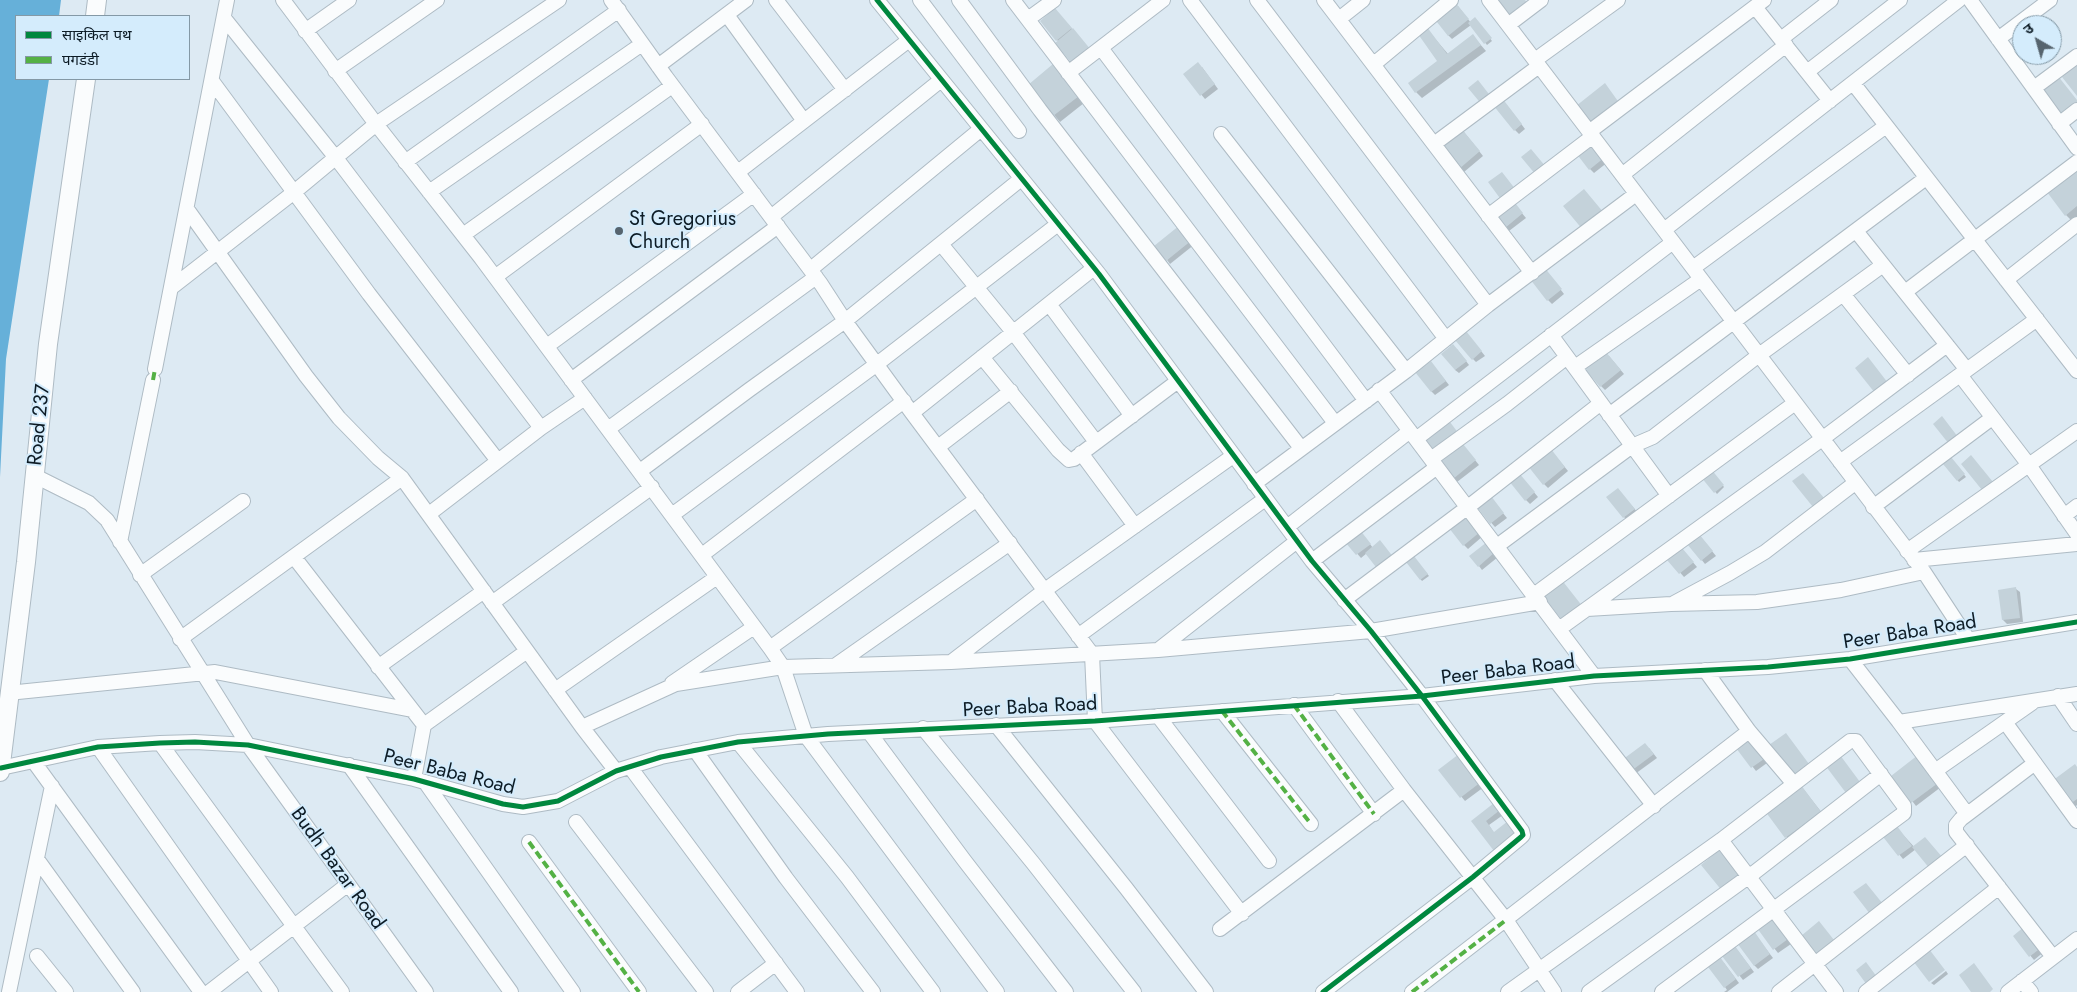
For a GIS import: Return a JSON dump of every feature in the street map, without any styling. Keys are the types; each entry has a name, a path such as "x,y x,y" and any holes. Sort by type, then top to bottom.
{"street":[{"path":"95,15 97,0"},
{"path":"120,542 228,0"},
{"path":"283,0 335,71 547,346 770,648 783,667 806,736 997,992"},
{"path":"305,31 349,0"},
{"path":"335,71 436,0"},
{"path":"171,288 293,193 376,124 559,0"},
{"path":"658,66 746,0"},
{"path":"776,0 845,90"},
{"path":"877,0 1094,268 1312,561 1371,631 1422,696 1522,831 1521,837 1472,877 1323,992"},
{"path":"920,0 1019,131"},
{"path":"958,0 1040,110 1301,448"},
{"path":"1014,0 1335,423"},
{"path":"1028,19 1054,0"},
{"path":"1068,72 1163,0"},
{"path":"1190,0 1446,339"},
{"path":"1257,0 1488,305"},
{"path":"1324,0 1532,272"},
{"path":"1339,19 1363,0"},
{"path":"1374,64 1451,0"},
{"path":"1489,0 1924,572 1968,639"},
{"path":"1508,25 1541,0"},
{"path":"1434,144 1618,0"},
{"path":"1622,175 1832,0"},
{"path":"1807,72 1900,0"},
{"path":"1998,39 2050,0"},
{"path":"1664,230 1853,83 1969,1 2077,148"},
{"path":"1488,216 1759,3 1783,42 1830,101"},
{"path":"405,162 615,5 672,86 813,273 845,321 1092,654 1095,721 1242,914"},
{"path":"726,15 804,121"},
{"path":"224,18 336,158 541,428"},
{"path":"738,172 909,40"},
{"path":"430,192 642,44"},
{"path":"1101,48 1366,401"},
{"path":"2034,88 2077,56"},
{"name":"Road 237","path":"0,772 8,693 26,562 48,344 86,80"},
{"path":"571,380 775,222 941,80"},
{"path":"212,81 293,193 498,461"},
{"path":"1853,83 2077,371"},
{"path":"463,235 672,86"},
{"path":"2059,124 2077,110"},
{"path":"495,277 702,124"},
{"path":"1312,561 1507,404 1697,274 1886,126"},
{"path":"608,429 813,273 981,129"},
{"path":"1221,134 1406,371"},
{"path":"1905,292 2077,162"},
{"path":"1609,415 1926,178"},
{"path":"640,472 845,321 1021,179"},
{"path":"547,346 754,194"},
{"path":"1254,484 1406,371 1488,305 1636,194"},
{"path":"187,209 306,376 339,418 378,458 402,478 582,727 616,771"},
{"path":"672,515 877,364 1058,224"},
{"path":"2006,280 2077,224"},
{"path":"1856,231 1947,345 1992,418 2029,465 2077,534"},
{"path":"1287,527 1551,335 1673,242"},
{"path":"941,244 1013,332 1096,442"},
{"path":"1497,546 1632,446 1653,437 1759,355 1883,265"},
{"path":"702,555 908,407 982,357 1094,268"},
{"path":"1843,294 1908,375"},
{"path":"1049,304 1132,416"},
{"path":"1840,462 2037,319"},
{"path":"1551,335 1669,496"},
{"path":"1559,629 1822,439 1947,345"},
{"path":"982,357 1066,458 1074,458 1178,382"},
{"path":"1379,390 1594,676"},
{"path":"938,447 1011,392"},
{"path":"429,514 541,428 585,398"},
{"path":"1344,600 1468,507 1601,403"},
{"path":"582,727 676,684 783,667 950,662 1158,650 1371,631 1537,599 1669,496 1795,403"},
{"path":"1873,507 1992,418"},
{"path":"1911,556 2029,465 2077,431"},
{"path":"1081,453 1135,526"},
{"path":"950,662 1045,590 1233,456"},
{"name":"Budh Bazar Road","path":"35,476 88,503 96,508 106,520 248,745 347,885 426,992"},
{"path":"180,639 402,478"},
{"path":"1671,604 1765,552 1855,483"},
{"path":"492,603 652,487"},
{"path":"770,648 977,499"},
{"path":"1078,636 1265,499"},
{"path":"140,575 243,501"},
{"path":"2064,516 2077,506"},
{"path":"1158,650 1297,541"},
{"path":"836,665 1010,543"},
{"path":"1911,556 2077,544"},
{"path":"294,557 424,725 420,781 573,992"},
{"path":"1586,609 1756,602 1841,590 1924,572"},
{"path":"555,690 718,577"},
{"path":"378,667 484,591"},
{"name":"Peer Baba Road","path":"1,768 98,748 160,742 248,745 350,765 420,781 503,804 523,807 558,801 616,771 630,766 660,757 738,742 923,728 1095,721 1422,696 1594,676 1850,659 2077,622"},
{"path":"657,692 754,627"},
{"path":"424,725 527,651"},
{"path":"1850,659 1967,814"},
{"path":"1705,670 1749,732 1794,784"},
{"path":"8,693 215,672 412,710"},
{"path":"1555,680 1654,806"},
{"path":"1899,722 2077,694"},
{"path":"2058,696 2077,724"},
{"path":"1338,701 1404,790 1506,920 1554,992"},
{"path":"1935,771 2035,701"},
{"path":"1294,705 1374,814"},
{"path":"1222,711 1311,824"},
{"path":"1158,716 1269,861"},
{"path":"2005,722 2077,821"},
{"path":"996,724 1206,992"},
{"path":"923,728 1033,862 1134,992"},
{"path":"869,732 964,860 1066,992"},
{"path":"1412,992 1749,732"},
{"path":"1508,992 1721,840 1853,740 1904,806 1904,813 1662,992"},
{"path":"160,742 342,992"},
{"path":"738,742 848,877 934,992"},
{"path":"98,748 272,992"},
{"path":"695,750 786,878 873,992"},
{"path":"34,762 201,992"},
{"path":"2035,763 1967,814 1956,826 1956,832 2053,957"},
{"path":"350,765 511,992"},
{"path":"630,766 797,992"},
{"path":"1590,992 1749,876 1881,774"},
{"path":"9,992 52,786"},
{"path":"1220,929 1404,790"},
{"path":"576,822 706,992"},
{"path":"1721,840 1836,992"},
{"path":"529,842 639,992"},
{"path":"1780,992 1967,845"},
{"path":"37,860 133,992"},
{"path":"209,992 347,885"},
{"path":"1866,992 1999,887"},
{"path":"2008,992 2026,987 2053,957 2077,939"},
{"path":"37,956 66,992"},
{"path":"738,992 776,963"}],"water":[{"path":"0,0 61,0 59,15 15,15 15,80 49,80 6,359 0,477"}],"building":[{"path":"1498,0 1525,0 1528,4 1511,17"},
{"path":"1454,1 1469,19 1448,36 1433,17"},
{"path":"1055,8 1072,28 1056,41 1040,21"},
{"path":"1475,17 1492,38 1484,44 1468,23"},
{"path":"1427,27 1447,54 1473,34 1481,45 1415,93 1408,83 1437,61 1418,34"},
{"path":"1073,28 1091,50 1073,65 1055,43"},
{"path":"1198,62 1215,84 1200,96 1183,74"},
{"path":"1053,64 1079,96 1053,116 1028,85"},
{"path":"2077,64 2077,96 2062,77"},
{"path":"2058,76 2077,100 2059,116 2039,91"},
{"path":"1478,80 1492,98 1483,106 1468,88"},
{"path":"1605,83 1620,104 1592,126 1576,106"},
{"path":"1502,98 1522,124 1514,131 1493,105"},
{"path":"1460,127 1480,151 1459,169 1439,144"},
{"path":"1592,140 1605,157 1589,170 1576,153"},
{"path":"1531,149 1546,167 1536,175 1521,157"},
{"path":"2077,168 2077,206 2065,216 2047,192"},
{"path":"1502,172 1516,190 1502,201 1488,182"},
{"path":"1584,189 1604,213 1583,230 1563,206"},
{"path":"1512,199 1523,213 1505,228 1493,214"},
{"path":"1180,225 1192,240 1166,261 1154,246"},
{"path":"1544,267 1562,289 1547,301 1530,279"},
{"path":"1466,331 1482,351 1472,360 1455,340"},
{"path":"1453,344 1467,361 1455,370 1441,354"},
{"path":"1605,351 1621,370 1600,387 1584,368"},
{"path":"1868,357 1888,383 1875,393 1855,368"},
{"path":"1431,361 1446,381 1431,392 1415,372"},
{"path":"1942,416 1958,437 1949,444 1933,424"},
{"path":"1447,418 1459,434 1433,453 1421,439"},
{"path":"1463,444 1476,460 1453,479 1440,462"},
{"path":"1551,449 1565,467 1543,485 1528,466"},
{"path":"1971,455 1993,482 1982,490 1961,464"},
{"path":"1951,457 1965,474 1957,481 1943,464"},
{"path":"1711,469 1724,485 1714,493 1701,477"},
{"path":"1519,473 1535,492 1525,501 1509,481"},
{"path":"1803,473 1824,498 1813,507 1792,481"},
{"path":"1618,488 1635,509 1623,518 1606,497"},
{"path":"1491,496 1504,513 1490,524 1477,507"},
{"path":"1466,515 1480,532 1463,546 1449,528"},
{"path":"1360,530 1371,544 1356,555 1345,542"},
{"path":"1699,534 1713,551 1701,561 1687,544"},
{"path":"1380,540 1394,558 1379,571 1365,553"},
{"path":"1487,542 1495,552 1478,567 1469,556"},
{"path":"1682,548 1694,562 1679,574 1667,560"},
{"path":"1414,556 1428,574 1420,580 1406,562"},
{"path":"1561,579 1583,607 1564,623 1541,593"},
{"path":"2016,587 2020,618 2002,620 1998,590"},
{"path":"1786,733 1809,764 1792,776 1769,745"},
{"path":"1749,738 1764,759 1751,768 1736,748"},
{"path":"1645,743 1654,754 1631,771 1622,760"},
{"path":"1459,754 1481,782 1460,798 1438,770"},
{"path":"1840,755 1860,782 1846,793 1825,765"},
{"path":"1918,755 1938,783 1911,803 1891,776"},
{"path":"2075,764 2077,767 2077,799 2070,804 2052,781"},
{"path":"1801,785 1821,812 1785,838 1765,811"},
{"path":"1494,803 1500,810 1486,821 1494,832 1508,821 1517,833 1494,851 1471,821"},
{"path":"1894,822 1912,846 1898,856 1880,833"},
{"path":"1925,837 1943,858 1930,869 1912,847"},
{"path":"1719,850 1741,877 1723,892 1701,865"},
{"path":"1866,883 1883,904 1870,914 1853,892"},
{"path":"1771,917 1788,939 1773,950 1757,928"},
{"path":"1819,921 1834,940 1816,955 1801,936"},
{"path":"2025,926 2042,947 2029,957 2013,936"},
{"path":"1754,931 1770,954 1754,966 1737,943"},
{"path":"1735,946 1751,968 1738,977 1722,956"},
{"path":"1929,949 1945,970 1929,982 1913,961"},
{"path":"1720,957 1736,979 1724,988 1708,967"},
{"path":"1866,962 1877,977 1867,985 1856,970"},
{"path":"1974,963 1993,989 1990,992 1971,992 1959,975"}],"marked path":[{"path":"153,380 155,369"},
{"path":"1294,705 1374,814"},
{"path":"1222,711 1311,824"},
{"path":"529,842 639,992"},
{"path":"1412,992 1506,920"}],"cycle path":[{"path":"877,0 1099,274 1312,561 1371,631 1422,696 1522,831 1523,835 1521,837 1473,877 1323,992"},
{"path":"1,768 98,747 195,742 248,745 414,779 503,804 523,807 558,801 616,771 661,757 738,742 828,734 1095,721 1422,696 1594,676 1768,667 1850,659 2077,622"}],"place":[{"name":"St Gregorius Church","path":"619,231"}]}
